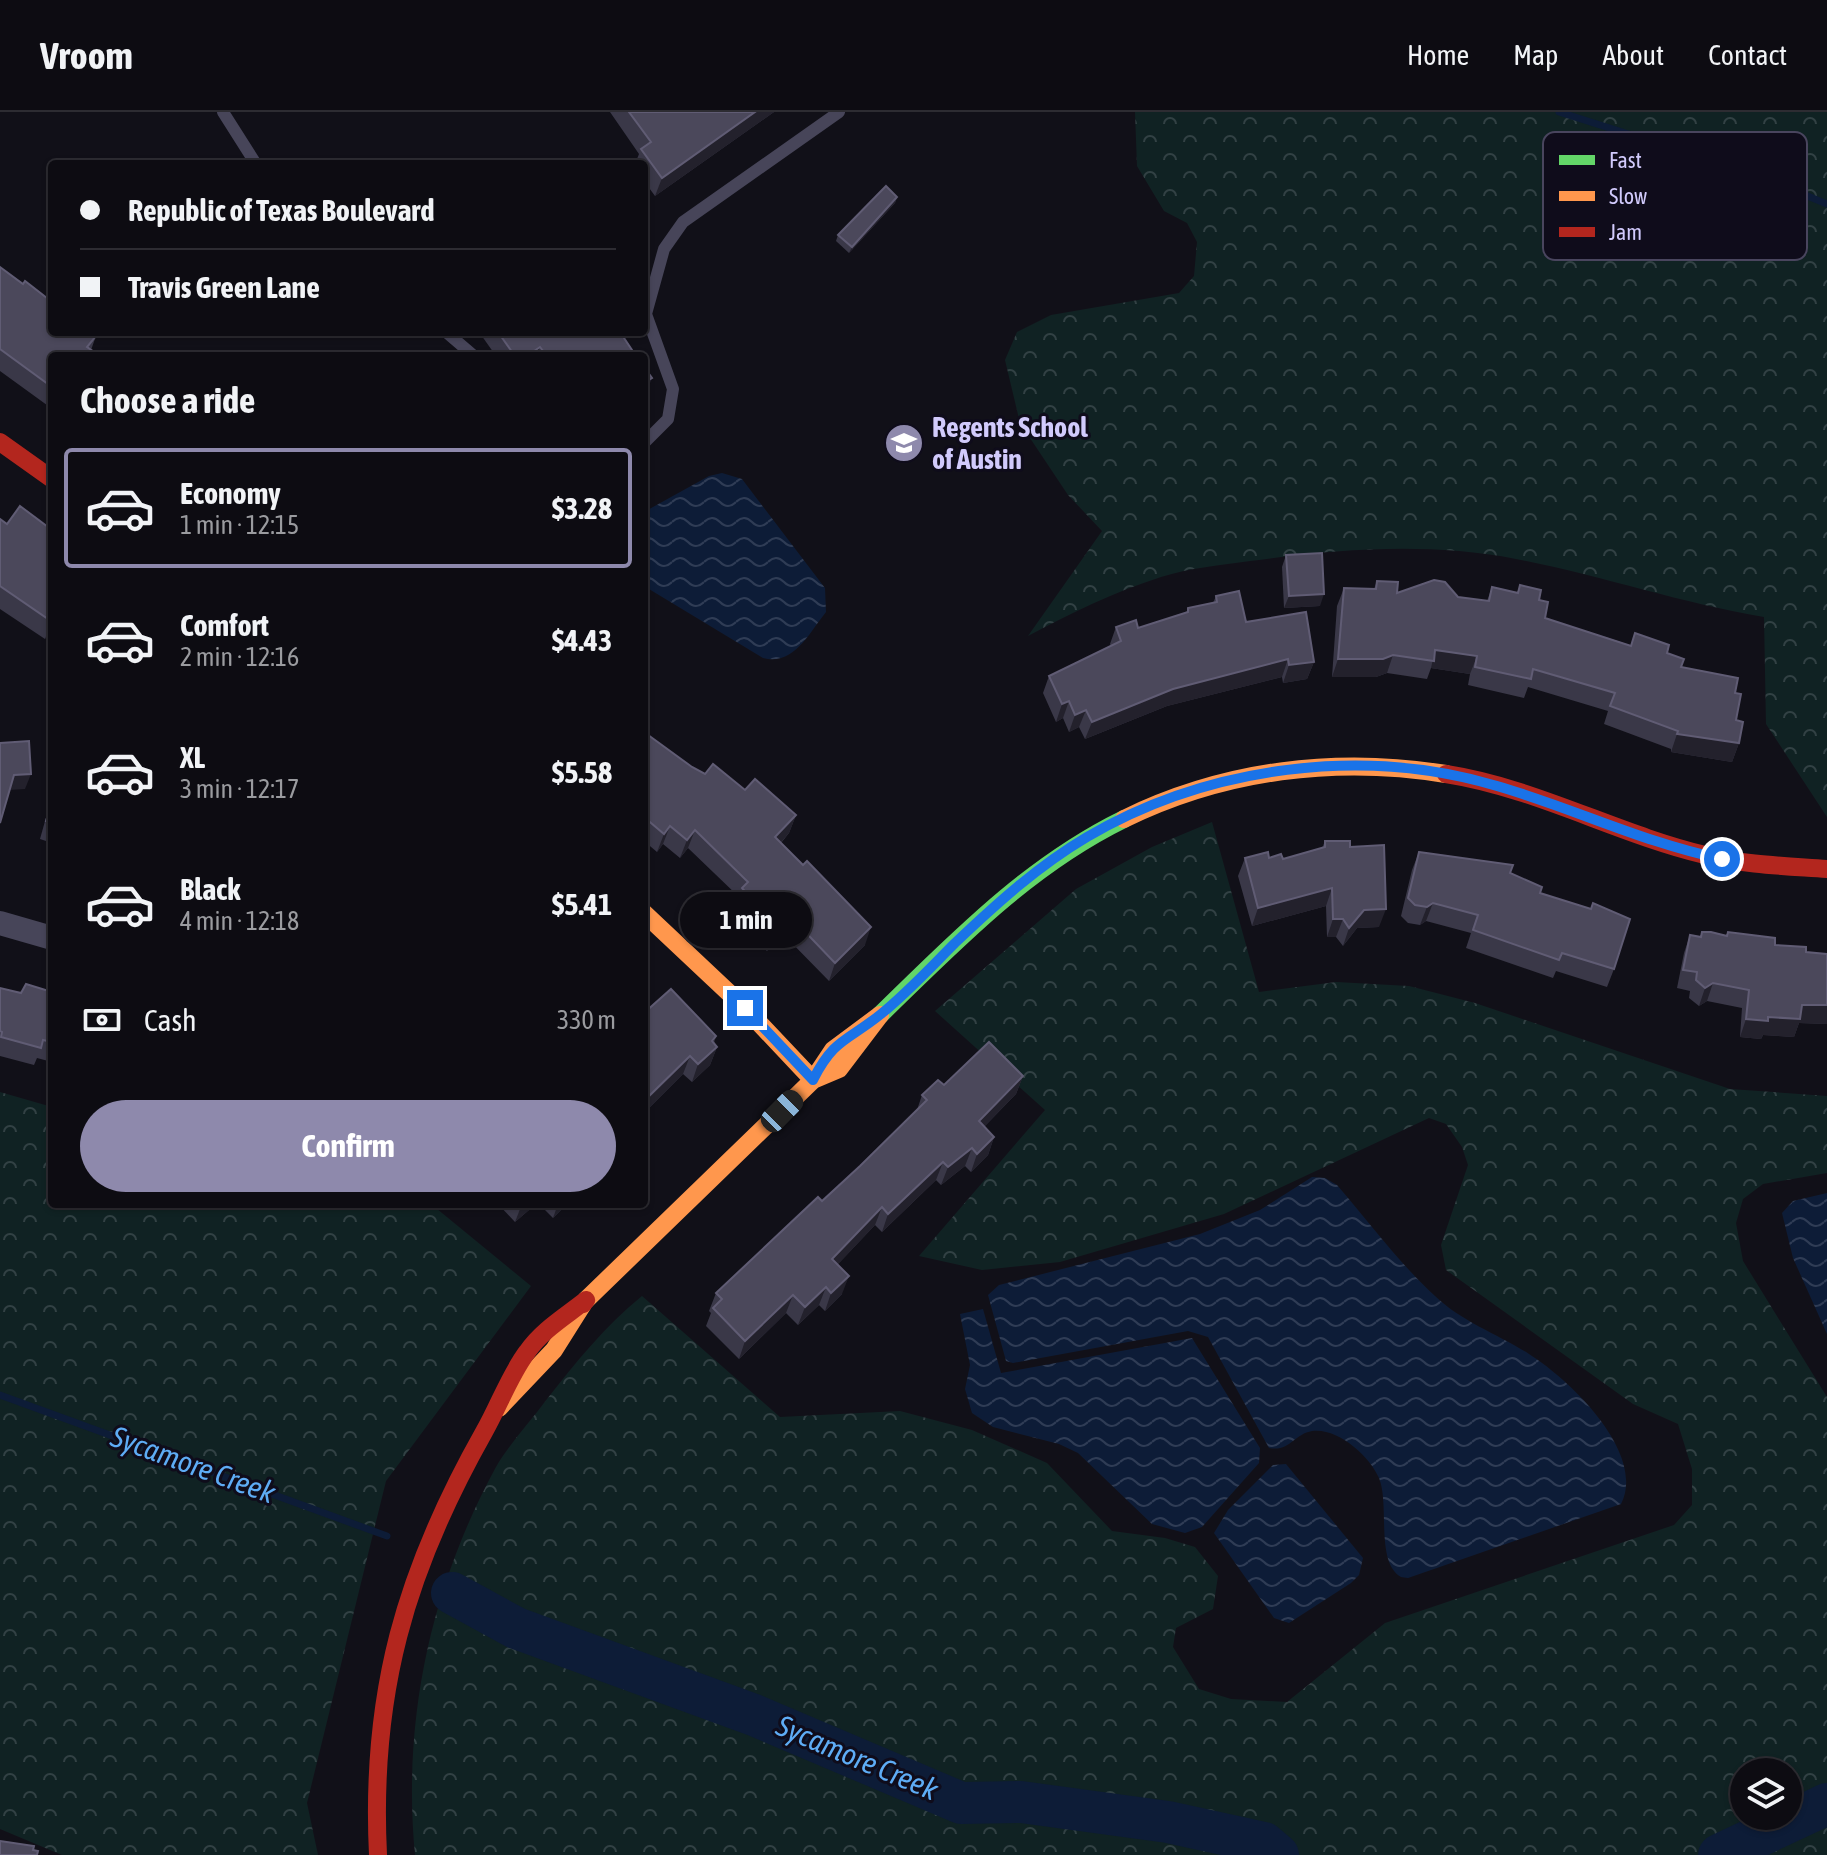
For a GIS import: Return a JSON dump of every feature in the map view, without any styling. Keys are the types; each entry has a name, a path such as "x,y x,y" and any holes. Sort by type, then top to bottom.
{"street":[{"path":"0,442 48,476"},
{"path":"378,1855 377,1740 404,1604 449,1492 499,1408 554,1350 586,1300 813,1080 839,1069 880,1015 992,908 1086,838 1186,793 1266,773 1382,767 1459,776 1703,855 1741,863 1827,869"},
{"path":"648,917 745,1008 813,1080"},
{"path":"0,923 48,937"}],"lane":[{"path":"223,112 253,160"},
{"path":"648,307 664,249 683,222 839,112"},
{"path":"648,320 673,389 668,419 648,439"},
{"path":"451,336 469,352"}],"green space":[{"path":"1135,112 1827,112 1827,817 1766,724 1764,617 1547,566 1483,554 1416,549 1317,553 1216,565 1144,583 1028,636 1102,531 1068,495 1020,423 1005,360 1017,332 1051,315 1179,293 1194,276 1197,242 1187,223 1164,211 1137,166"},
{"path":"1212,822 1259,992 1336,982 1409,986 1475,1003 1730,1089 1827,1096 1827,1173 1763,1184 1743,1199 1736,1223 1743,1261 1827,1397 1827,1855 415,1855 413,1754 426,1655 438,1606 473,1512 508,1449 558,1385 592,1345 642,1296 780,1417 900,1411 972,1430 1047,1463 1112,1531 1165,1538 1195,1547 1218,1576 1213,1609 1176,1628 1173,1647 1199,1689 1231,1699 1287,1702 1385,1623 1674,1525 1692,1505 1692,1469 1678,1424 1633,1404 1446,1270 1441,1245 1468,1165 1462,1147 1446,1124 1429,1118 1224,1214 1060,1262 982,1270 919,1256 1045,1110 935,1011 1076,889 1152,847"},
{"path":"0,1092 48,1106 48,1208 436,1208 531,1286 386,1481 307,1803 318,1855 62,1855 0,1829"}],"water":[{"path":"722,473 742,479 825,588 826,612 800,646 784,657 763,658 648,588 648,510 709,476"},
{"path":"1312,1177 1325,1178 1337,1185 1409,1270 1446,1305 1468,1321 1529,1354 1583,1399 1614,1441 1623,1463 1626,1484 1621,1504 1408,1578 1401,1577 1388,1559 1382,1489 1368,1461 1342,1438 1322,1431 1306,1433 1276,1449 1269,1448 1208,1337 1188,1331 1013,1363 1006,1361 988,1295 999,1285 1200,1234 1260,1210"},
{"path":"1827,1193 1827,1334 1793,1258 1782,1213 1793,1201"},
{"path":"983,1309 1001,1373 1192,1338 1260,1448 1259,1463 1202,1527 1185,1533 1152,1524 1078,1453 1059,1444 993,1427 972,1413 965,1389 970,1365 960,1314"},
{"path":"1286,1464 1363,1558 1359,1575 1351,1583 1289,1623 1274,1618 1214,1533 1228,1510 1273,1465"}],"building":[{"path":"629,112 755,112 662,178 641,149 651,142"},
{"path":"886,186 897,197 852,247 838,235"},
{"path":"0,267 48,299 48,336 96,336 87,347 94,352 48,352 48,384 0,349"},
{"path":"501,336 623,336 633,352 544,352 540,347 533,352 512,352"},
{"path":"20,506 48,527 48,619 0,586 0,519 7,524"},
{"path":"1322,553 1324,594 1289,596 1286,555"},
{"path":"1434,580 1445,582 1458,597 1489,601 1492,587 1518,593 1520,585 1541,590 1539,600 1548,602 1545,618 1631,646 1635,633 1669,645 1667,653 1684,659 1681,667 1738,678 1735,693 1741,694 1736,720 1743,722 1739,743 1677,734 1678,731 1610,706 1615,693 1533,669 1531,679 1475,667 1477,656 1435,650 1434,661 1393,655 1383,659 1338,659 1344,588 1376,589 1377,581 1398,582 1397,593"},
{"path":"1239,591 1246,622 1306,612 1314,662 1289,665 1288,659 1173,689 1092,722 1086,710 1075,715 1069,701 1062,704 1049,676 1121,641 1116,627 1136,620 1138,628 1188,612 1188,608 1217,602 1216,596"},
{"path":"648,735 705,774 713,764 745,790 755,779 796,815 775,837 803,865 807,861 871,927 835,963 790,916 774,933 757,917 762,912 742,888 748,882 695,830 687,840 670,826 664,834 648,820"},
{"path":"29,741 31,774 14,775 0,823 0,743"},
{"path":"1325,841 1350,841 1350,847 1384,845 1386,909 1364,910 1349,928 1343,919 1333,919 1332,888 1258,908 1245,858 1268,852 1269,858 1281,854 1283,859 1325,847"},
{"path":"1419,852 1513,865 1510,873 1542,887 1540,893 1591,909 1593,903 1630,919 1614,969 1562,953 1559,960 1473,930 1478,915 1433,903 1427,907 1415,905 1408,898"},
{"path":"1702,932 1775,938 1775,945 1806,947 1806,952 1827,954 1827,1005 1802,1005 1800,1019 1746,1019 1749,990 1713,983 1705,988 1696,980 1697,972 1683,970 1690,935 1701,937"},
{"path":"26,984 48,991 48,1041 43,1040 41,1048 1,1037 0,988 21,993"},
{"path":"671,989 716,1036 712,1041 717,1047 698,1064 690,1056 648,1097 648,1009"},
{"path":"989,1042 1023,1076 979,1121 994,1137 977,1154 972,1148 948,1167 943,1162 888,1214 882,1207 832,1259 849,1276 831,1293 826,1287 805,1307 793,1295 745,1341 713,1308 722,1299 716,1293 818,1197 822,1201 860,1166 927,1100 922,1095 938,1080 944,1085"},
{"path":"0,1841 34,1846 37,1855 0,1855"}],"waterway":[{"path":"1559,112 1622,132"},
{"path":"1807,196 1827,204"},
{"name":"Sycamore Creek","path":"0,1395 387,1536"},
{"name":"Sycamore Creek","path":"452,1593 516,1628 754,1715 961,1803 1021,1802 1168,1822 1264,1843 1278,1855"},
{"name":"Sycamore Creek","path":"1719,1855 1827,1804"}],"traffic: fast":[{"path":"880,1015 965,933 1025,882 1056,859 1124,819"}],"traffic: slow":[{"path":"1124,819 1201,789 1281,771 1363,767 1446,774"},
{"path":"648,917 745,1008 813,1080"},
{"path":"586,1300 813,1080 833,1050 880,1015 839,1069 813,1080"},
{"path":"499,1408 554,1350 583,1304"}],"traffic: jam":[{"path":"0,442 48,476"},
{"path":"1446,774 1544,800 1705,855 1750,863 1827,869"},
{"path":"378,1855 377,1796 387,1687 398,1636 414,1585 456,1484 521,1361 547,1330 586,1300 583,1304"}],"place":[{"name":"Regents School of Austin","path":"904,443"}],"route":[{"path":"745,1008 813,1080 825,1055 840,1041 880,1015 992,908 1050,862 1086,838 1151,806 1186,793 1266,773 1343,766 1416,769 1459,776 1497,785 1666,845 1722,859"}]}
